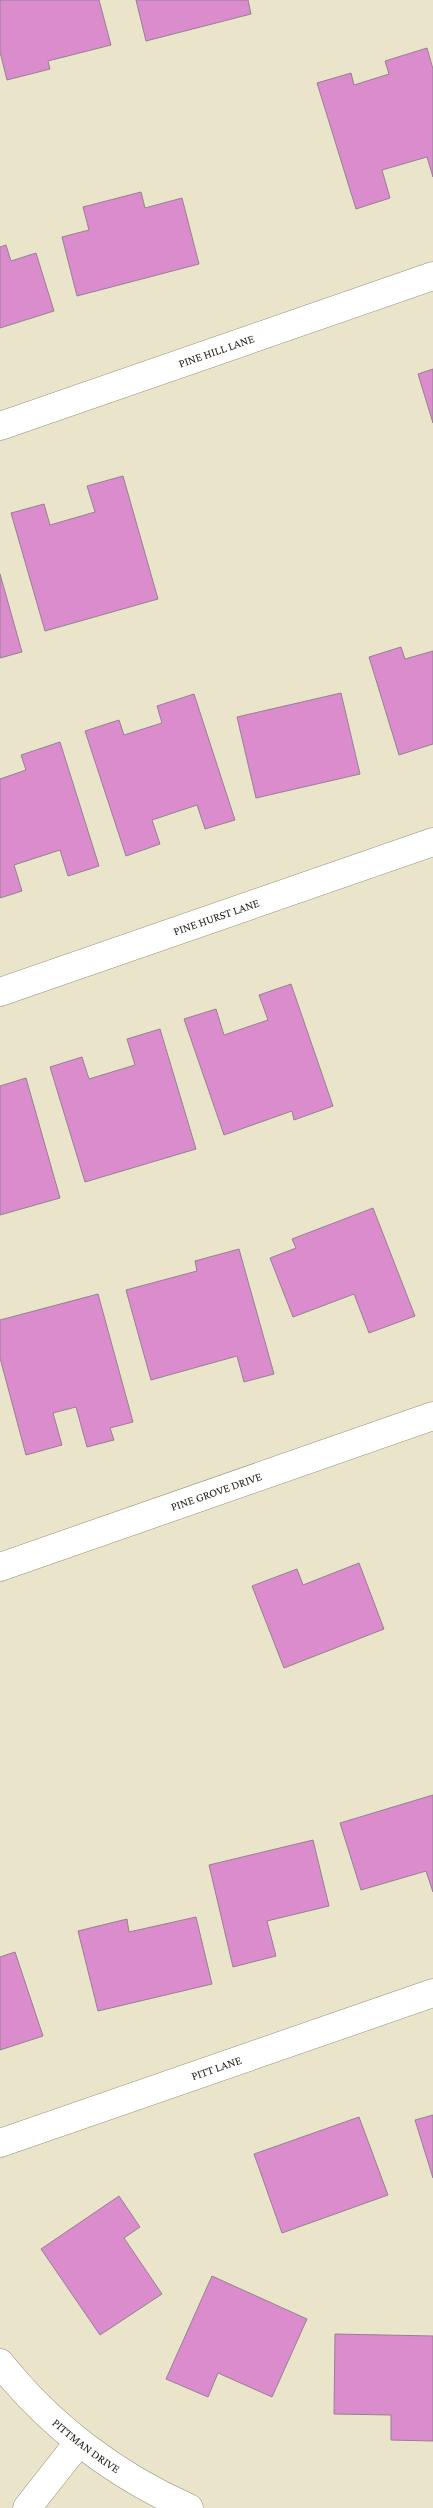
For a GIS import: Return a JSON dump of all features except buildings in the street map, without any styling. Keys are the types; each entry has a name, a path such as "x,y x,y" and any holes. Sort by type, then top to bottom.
{"street":[{"name":"PINE HILL LANE","path":"0,426 433,276"},
{"name":"PINE HURST LANE","path":"0,992 433,842"},
{"name":"PINE GROVE DRIVE","path":"0,1567 433,1416"},
{"name":"PITT LANE","path":"0,2143 433,1994"},
{"name":"PITTMAN DRIVE","path":"0,2363 30,2398 79,2442 134,2480 189,2508"},
{"path":"27,2508 79,2442"}]}
